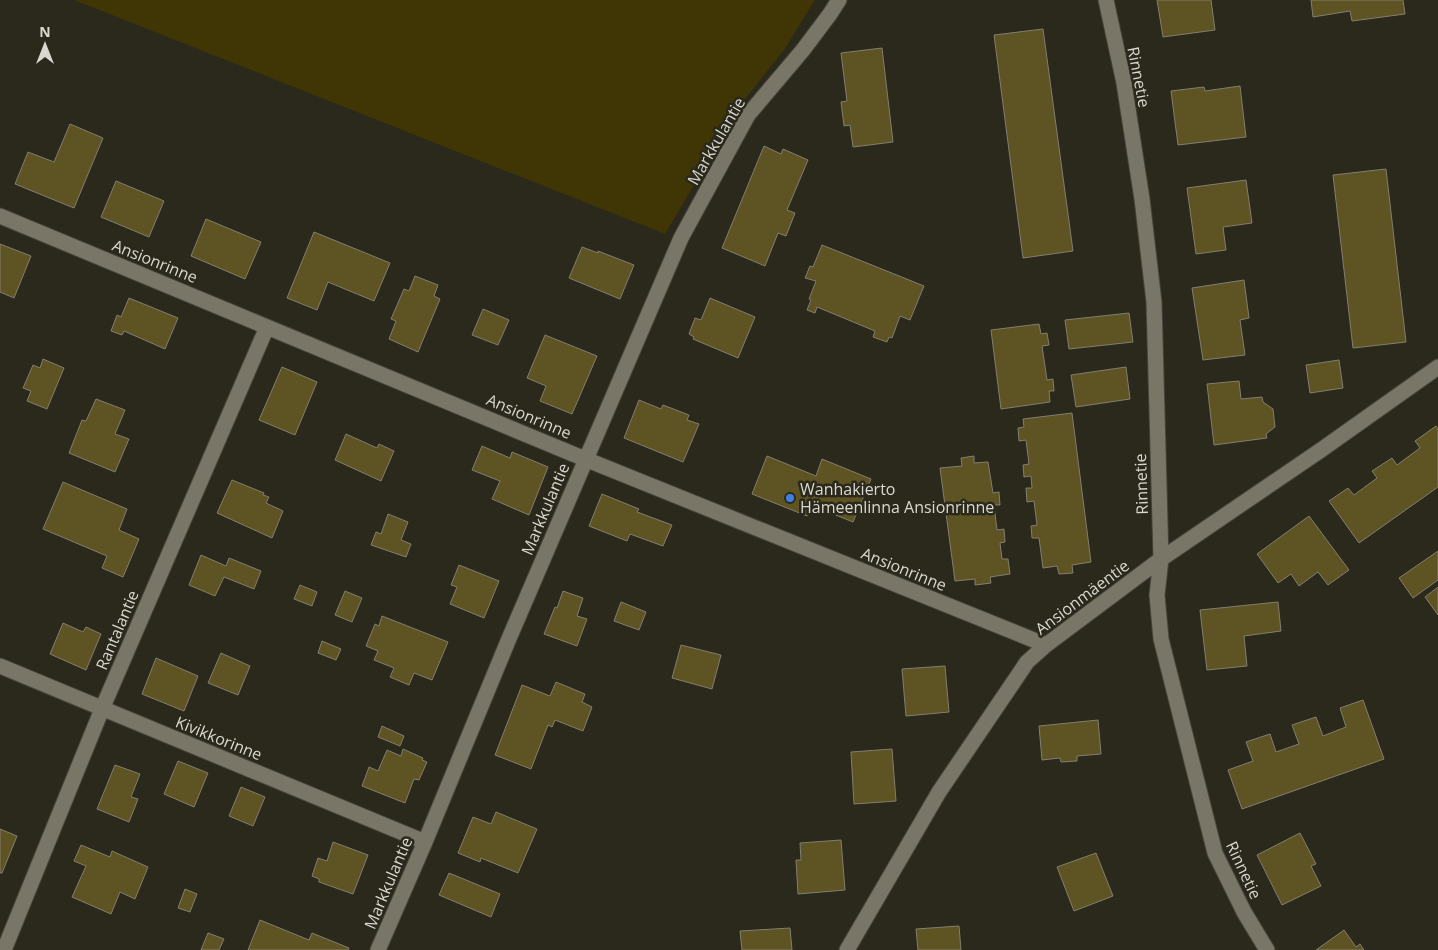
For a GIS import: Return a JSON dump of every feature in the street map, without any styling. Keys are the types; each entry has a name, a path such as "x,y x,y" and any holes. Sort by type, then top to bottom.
{"street":[{"name":"Markkulantie","path":"378,950 585,459 681,238 748,115 802,50 839,0"},
{"name":"Rinnetie","path":"1106,0 1124,83 1139,179 1154,302 1161,559 1157,594 1161,639 1215,853 1244,912 1267,950"},
{"name":"Ansionrinne","path":"0,216 585,459 1046,645"},
{"name":"Rantalantie","path":"4,950 102,709 267,327"},
{"name":"Ansionmäentie","path":"847,950 939,792 1027,662 1046,645 1161,559 1321,450 1438,367"},
{"name":"Kivikkorinne","path":"0,666 425,842"}],"shaded area":[{"path":"74,0 815,0 784,50 745,99 665,234"}],"building":[{"path":"1157,0 1211,0 1215,30 1163,37"},
{"path":"1311,0 1403,0 1405,14 1352,21 1350,11 1313,17"},
{"path":"1043,29 1073,251 1023,258 994,35"},
{"path":"882,48 893,142 853,147 850,125 844,126 841,102 847,101 841,53"},
{"path":"1240,86 1246,137 1178,145 1171,91 1204,87 1205,91"},
{"path":"70,124 103,138 74,208 15,184 28,152 54,162"},
{"path":"764,146 781,154 783,149 808,160 787,210 795,213 786,236 778,233 765,266 722,248"},
{"path":"1386,169 1406,342 1353,348 1333,175"},
{"path":"1246,180 1252,223 1223,227 1226,250 1196,254 1187,188"},
{"path":"116,181 164,201 149,237 101,217"},
{"path":"206,219 261,242 245,279 191,256"},
{"path":"314,232 390,263 374,301 328,282 317,310 287,298"},
{"path":"0,244 31,256 14,298 0,292"},
{"path":"822,245 924,286 910,320 900,316 892,338 889,337 887,342 873,337 875,331 817,307 815,313 807,310 816,281 805,278 810,266 813,267"},
{"path":"582,247 634,265 620,299 569,278"},
{"path":"415,276 438,285 434,296 440,299 418,352 389,339 396,321 391,319 404,289 409,291"},
{"path":"1244,280 1249,318 1240,320 1245,355 1203,360 1192,288"},
{"path":"129,298 178,318 165,349 124,331 122,335 111,331 117,315 121,317"},
{"path":"710,298 755,317 738,358 693,339 694,337 689,334 695,318 701,320"},
{"path":"483,309 509,320 498,345 472,335"},
{"path":"1129,313 1133,342 1069,349 1065,320"},
{"path":"1039,324 1041,334 1047,333 1049,345 1042,346 1047,380 1053,379 1054,391 1049,391 1050,402 1001,409 991,330"},
{"path":"545,335 597,356 572,414 540,401 546,386 527,378"},
{"path":"43,359 64,368 47,409 27,401 31,391 23,388 33,365 40,368"},
{"path":"1339,360 1343,388 1310,393 1306,365"},
{"path":"282,367 317,382 295,435 259,420"},
{"path":"1126,367 1130,399 1076,407 1071,375"},
{"path":"1239,381 1241,399 1262,397 1263,402 1273,409 1275,427 1266,434 1267,438 1214,445 1207,384"},
{"path":"96,399 125,410 115,434 129,439 115,472 69,453 82,420 86,421"},
{"path":"639,400 661,409 663,405 689,415 687,420 699,424 683,462 624,438"},
{"path":"1072,413 1091,562 1072,565 1073,573 1059,574 1057,566 1043,568 1039,538 1032,538 1031,526 1037,525 1034,501 1027,502 1026,488 1032,488 1031,476 1024,477 1023,465 1029,464 1026,440 1019,441 1018,428 1024,427 1023,419"},
{"path":"1436,426 1438,429 1438,487 1359,543 1329,501 1348,488 1354,495 1377,478 1372,471 1392,458 1397,465 1420,448 1415,441"},
{"path":"346,434 377,448 379,444 394,451 381,481 335,460"},
{"path":"482,446 510,458 512,452 548,467 529,515 492,499 500,481 472,470"},
{"path":"767,456 816,476 822,459 871,479 853,522 811,505 807,516 752,494"},
{"path":"974,456 974,463 988,462 993,493 999,492 1000,505 994,505 997,530 1004,529 1005,542 1000,543 1002,559 1008,559 1010,574 990,577 991,583 975,585 975,579 955,581 940,468 962,466 961,458"},
{"path":"232,480 264,493 263,495 269,497 266,503 283,511 272,538 217,513"},
{"path":"63,482 127,509 119,530 139,539 123,577 102,568 107,556 43,529"},
{"path":"602,494 639,509 637,512 672,525 663,546 630,534 627,541 589,526"},
{"path":"388,514 408,522 401,540 411,544 406,557 371,545 376,532 381,534"},
{"path":"1309,516 1349,570 1328,585 1318,572 1299,586 1291,574 1278,583 1257,554"},
{"path":"1438,551 1438,580 1413,598 1399,578"},
{"path":"201,555 226,566 229,558 261,571 254,589 224,577 215,596 189,585"},
{"path":"459,565 499,581 484,618 450,604 457,587 451,585"},
{"path":"300,585 317,592 312,606 294,599"},
{"path":"1438,587 1438,615 1425,597"},
{"path":"345,591 362,598 352,622 335,615"},
{"path":"563,591 583,598 577,616 587,619 577,646 544,634"},
{"path":"621,602 646,612 639,630 614,621"},
{"path":"1278,602 1281,631 1244,636 1247,666 1207,670 1200,610"},
{"path":"382,616 448,642 432,680 414,673 409,685 390,677 394,668 374,660 378,651 366,646 375,624 379,626"},
{"path":"63,623 83,632 86,627 101,634 86,670 50,654"},
{"path":"322,641 341,649 336,660 318,653"},
{"path":"681,645 721,655 712,689 672,678"},
{"path":"221,653 250,666 238,695 208,683"},
{"path":"156,658 198,676 184,711 142,694"},
{"path":"945,666 949,712 906,716 902,669"},
{"path":"556,682 585,694 582,702 592,707 583,731 555,720 552,727 548,725 531,769 495,755 522,685 550,696"},
{"path":"1363,700 1384,759 1242,809 1228,770 1253,761 1246,742 1270,734 1276,752 1299,744 1292,725 1316,717 1323,736 1346,727 1340,708"},
{"path":"1098,720 1101,754 1077,756 1077,761 1061,762 1060,758 1042,760 1039,726"},
{"path":"382,726 404,736 400,746 378,737"},
{"path":"403,749 423,758 422,760 427,762 419,780 414,779 405,803 362,786 369,767 378,771 387,750 401,756"},
{"path":"892,749 896,801 854,804 851,752"},
{"path":"178,761 208,773 194,807 164,794"},
{"path":"115,765 140,774 131,797 138,799 129,822 97,809"},
{"path":"241,787 265,797 253,826 229,816"},
{"path":"496,812 537,829 518,873 481,858 480,862 458,853 473,817 491,824"},
{"path":"0,829 17,836 2,873 0,873"},
{"path":"1300,833 1316,864 1311,866 1321,886 1282,905 1257,855"},
{"path":"841,840 845,890 798,894 796,860 801,860 800,843"},
{"path":"333,842 368,855 353,894 319,882 319,879 312,876 318,858 327,861"},
{"path":"81,845 110,857 112,851 148,867 135,899 120,892 111,914 72,897 86,866 74,861"},
{"path":"1096,853 1113,896 1074,911 1057,867"},
{"path":"449,873 500,894 491,917 439,895"},
{"path":"185,889 197,894 190,912 178,908"},
{"path":"260,920 309,940 312,933 349,948 348,950 248,950"},
{"path":"959,926 961,950 918,950 916,929"},
{"path":"790,928 792,950 742,950 740,931"},
{"path":"1344,930 1356,947 1360,944 1364,950 1316,950"},
{"path":"208,933 224,939 219,950 201,950"}],"place":[{"name":"Wanhakierto Hämeenlinna Ansionrinne","path":"790,498"}]}
